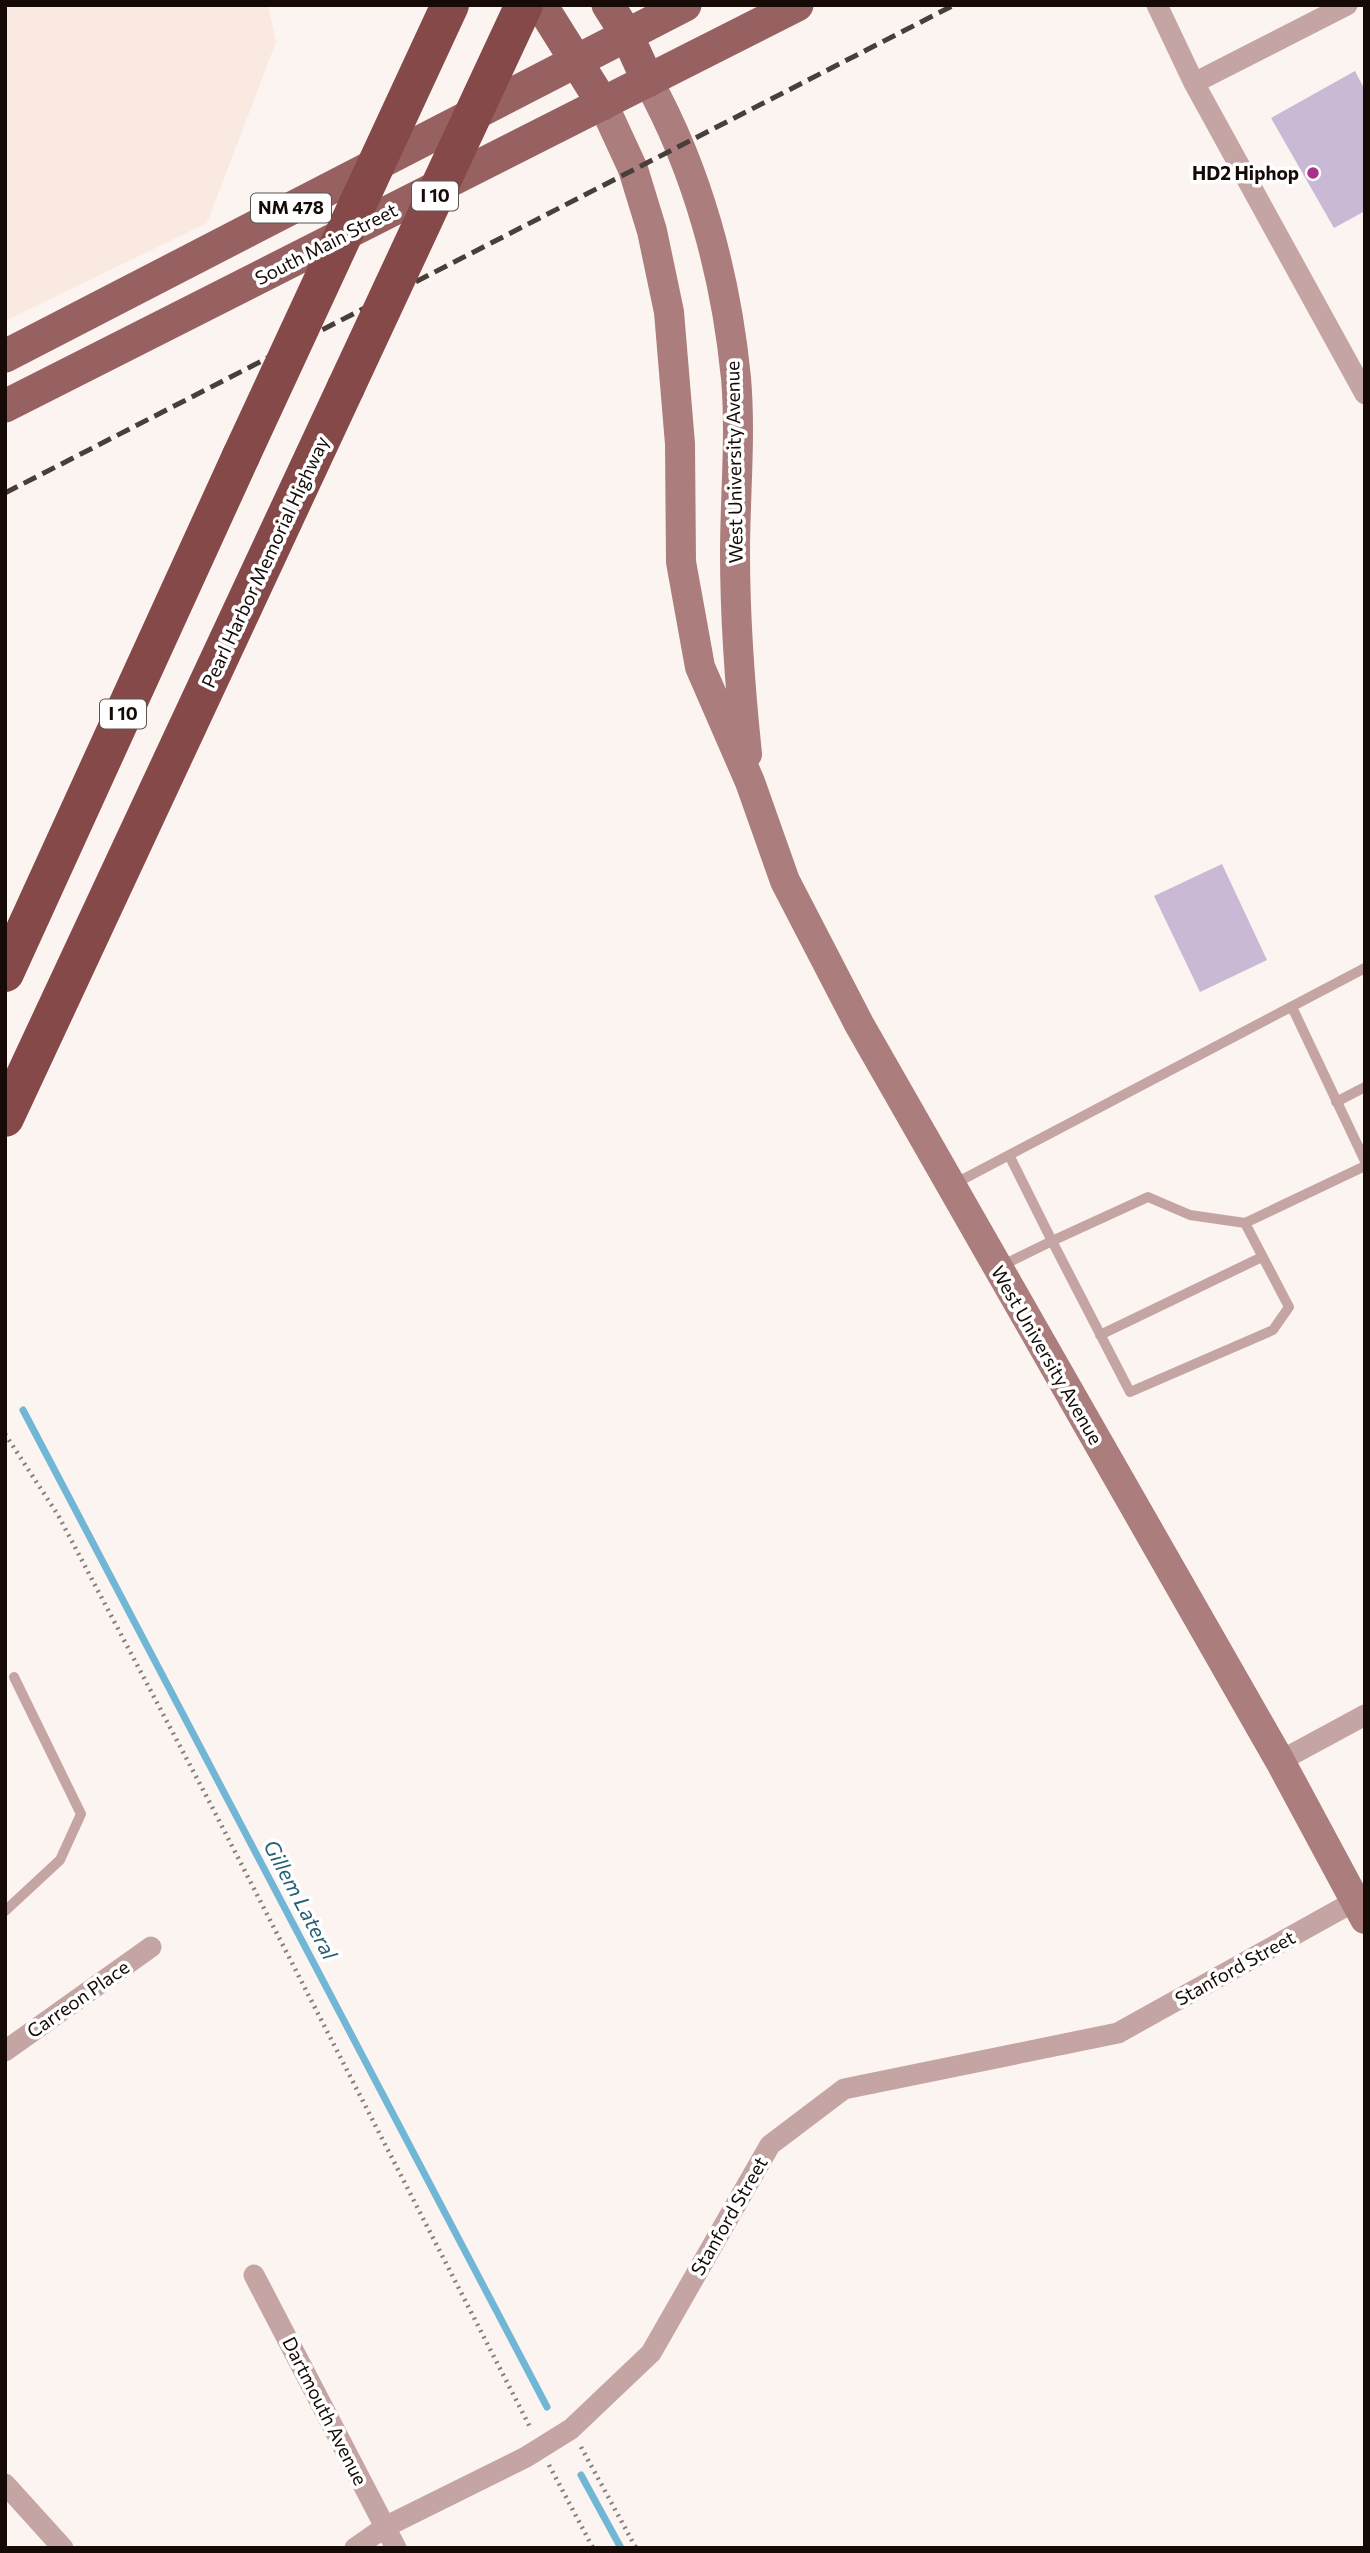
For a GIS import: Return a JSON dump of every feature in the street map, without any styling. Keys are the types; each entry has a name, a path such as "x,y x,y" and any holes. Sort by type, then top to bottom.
{"highway":[{"name":"I 10","path":"5,973 448,5"},
{"name":"Pearl Harbor Memorial Highway","path":"5,1118 524,5"}],"main road":[{"name":"West University Avenue","path":"541,5 603,104"},
{"name":"West University Avenue","path":"608,5 628,35 648,81"},
{"name":"NM 478","path":"5,356 685,5"},
{"name":"South Main Street","path":"5,406 797,5"}],"street":[{"path":"1157,5 1194,83 1365,394"},
{"path":"1194,83 1347,5"},
{"name":"West University Avenue","path":"648,81 681,146 703,211 723,291 736,380 738,663 750,782"},
{"name":"West University Avenue","path":"603,104 633,169 652,230 669,312 681,444 681,562 700,667 750,782 785,881 859,1024 1280,1761 1360,1910"},
{"path":"1280,1761 1365,1715"},
{"name":"Stanford Street","path":"355,2548 385,2527 541,2448 571,2429 651,2353 770,2144 844,2089 1118,2033 1360,1910"},
{"name":"Carreon Place","path":"5,2051 151,1947"},
{"name":"Dartmouth Avenue","path":"254,2275 396,2548"},
{"path":"5,2484 62,2548"}],"lane":[{"path":"951,1185 1010,1157 1365,968"},
{"path":"997,1268 1148,1197 1191,1215 1245,1223 1365,1164 1292,1007"},
{"path":"1336,1102 1365,1087"},
{"path":"1010,1157 1130,1392 1273,1330 1289,1307 1245,1223"},
{"path":"1100,1335 1262,1257"},
{"path":"5,1911 60,1860 81,1814 14,1677"}],"path":[{"path":"5,1434 58,1515 217,1817 593,2548"},
{"path":"571,2429 636,2548"}],"shaded area":[{"path":"5,5 268,5 276,42 207,223 5,321"}],"building":[{"path":"1355,71 1365,90 1365,211 1334,228 1271,118"},
{"path":"1222,864 1267,960 1200,992 1154,896"}],"waterway":[{"name":"Gillem Lateral","path":"23,1410 547,2407"},
{"name":"Gillem Lateral","path":"581,2475 621,2548"}],"railway":[{"path":"5,493 954,5"}],"place":[{"name":"HD2 Hiphop","path":"1313,173"}]}
